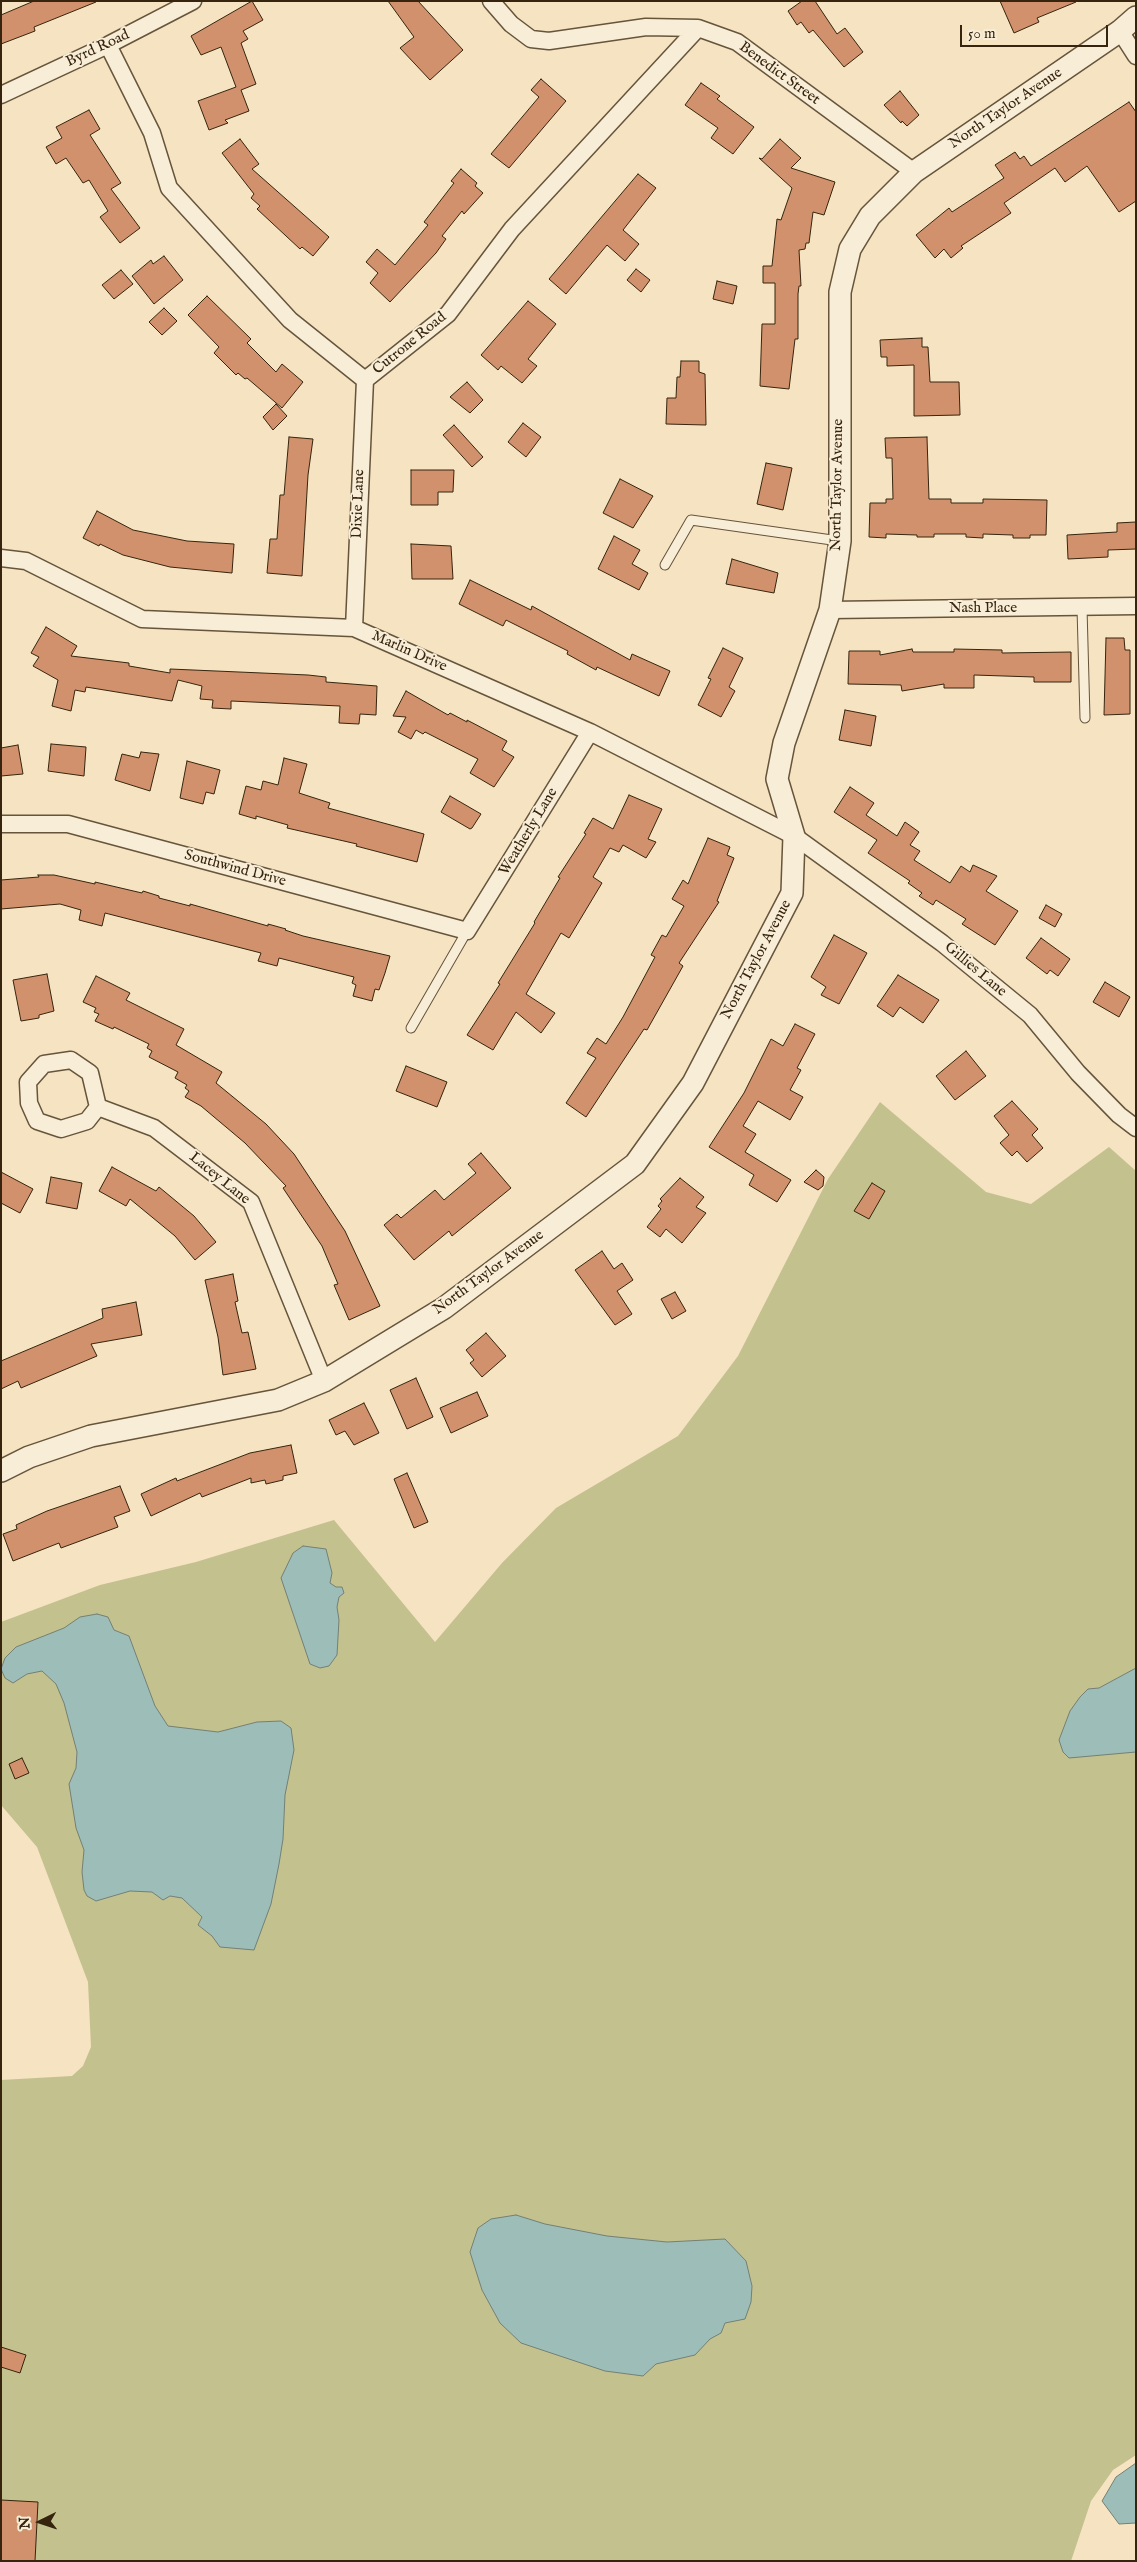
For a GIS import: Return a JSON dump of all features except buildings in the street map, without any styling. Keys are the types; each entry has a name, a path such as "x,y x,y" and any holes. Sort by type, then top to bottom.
{"street":[{"name":"Byrd Road","path":"1,95 108,45 193,1"},
{"name":"Benedict Street","path":"491,1 511,24 531,38 550,41 646,27 698,28 737,42 914,172"},
{"path":"1128,24 1136,56"},
{"name":"North Taylor Avenue","path":"1,1471 29,1457 91,1436 278,1400 324,1381 444,1308 635,1164 693,1083 792,893 794,836 777,779 784,743 830,610 840,541 840,292 850,249 870,216 914,172 1128,24"},
{"name":"Cutrone Road","path":"108,45 152,133 169,188 290,320 365,380 448,314 512,229 698,28"},
{"name":"Dixie Lane","path":"354,628 365,380"},
{"name":"Marlin Drive","path":"1,558 26,561 142,619 354,628 590,732 794,836"},
{"name":"Nash Place","path":"830,610 1136,606"},
{"name":"Weatherly Lane","path":"467,931 590,732"},
{"name":"Southwind Drive","path":"1,824 68,824 467,931"},
{"name":"Gillies Lane","path":"794,836 942,943 1030,1016 1078,1073 1118,1115 1136,1128"},
{"path":"71,1060 90,1074 98,1107 87,1121 61,1129 45,1124 37,1121 29,1103 28,1082 44,1064 71,1060"},
{"name":"Lacey Lane","path":"98,1107 154,1128 251,1202 324,1381"}],"lane":[{"path":"666,565 691,520 840,541"},
{"path":"1082,608 1084,718"},
{"path":"411,1028 467,931"}],"shaded area":[{"path":"880,1102 986,1192 1031,1204 1109,1147 1136,1171 1136,2455 1113,2470 1091,2501 1071,2561 1,2561 1,2080 72,2076 83,2066 91,2047 88,1982 37,1847 1,1805 1,1622 100,1585 196,1562 334,1520 435,1642 502,1563 556,1508 678,1436 738,1356 828,1179"}],"water":[{"path":"303,1546 326,1549 332,1573 330,1583 336,1587 342,1587 344,1593 339,1597 337,1607 339,1620 337,1655 329,1666 320,1668 310,1664 281,1578 293,1553"},
{"path":"97,1614 108,1617 114,1630 129,1636 155,1706 168,1726 218,1732 257,1722 281,1721 291,1728 294,1750 285,1795 283,1839 279,1864 271,1904 254,1950 220,1947 212,1936 198,1925 202,1917 182,1898 170,1896 163,1900 152,1892 130,1891 96,1901 87,1896 84,1890 82,1872 84,1850 76,1828 69,1784 76,1768 77,1752 64,1703 56,1684 42,1671 27,1674 13,1683 5,1678 1,1669 5,1658 16,1647 64,1628 80,1617"},
{"path":"1136,1668 1136,1752 1069,1758 1063,1752 1059,1740 1070,1711 1080,1697 1088,1689 1099,1688"},
{"path":"516,2215 545,2224 607,2236 667,2242 725,2239 746,2261 752,2286 751,2302 745,2319 725,2323 721,2333 710,2339 695,2355 656,2364 643,2376 605,2371 521,2343 500,2323 482,2290 470,2252 478,2228 491,2219"},
{"path":"1136,2463 1136,2523 1119,2524 1102,2501 1116,2477"}]}
